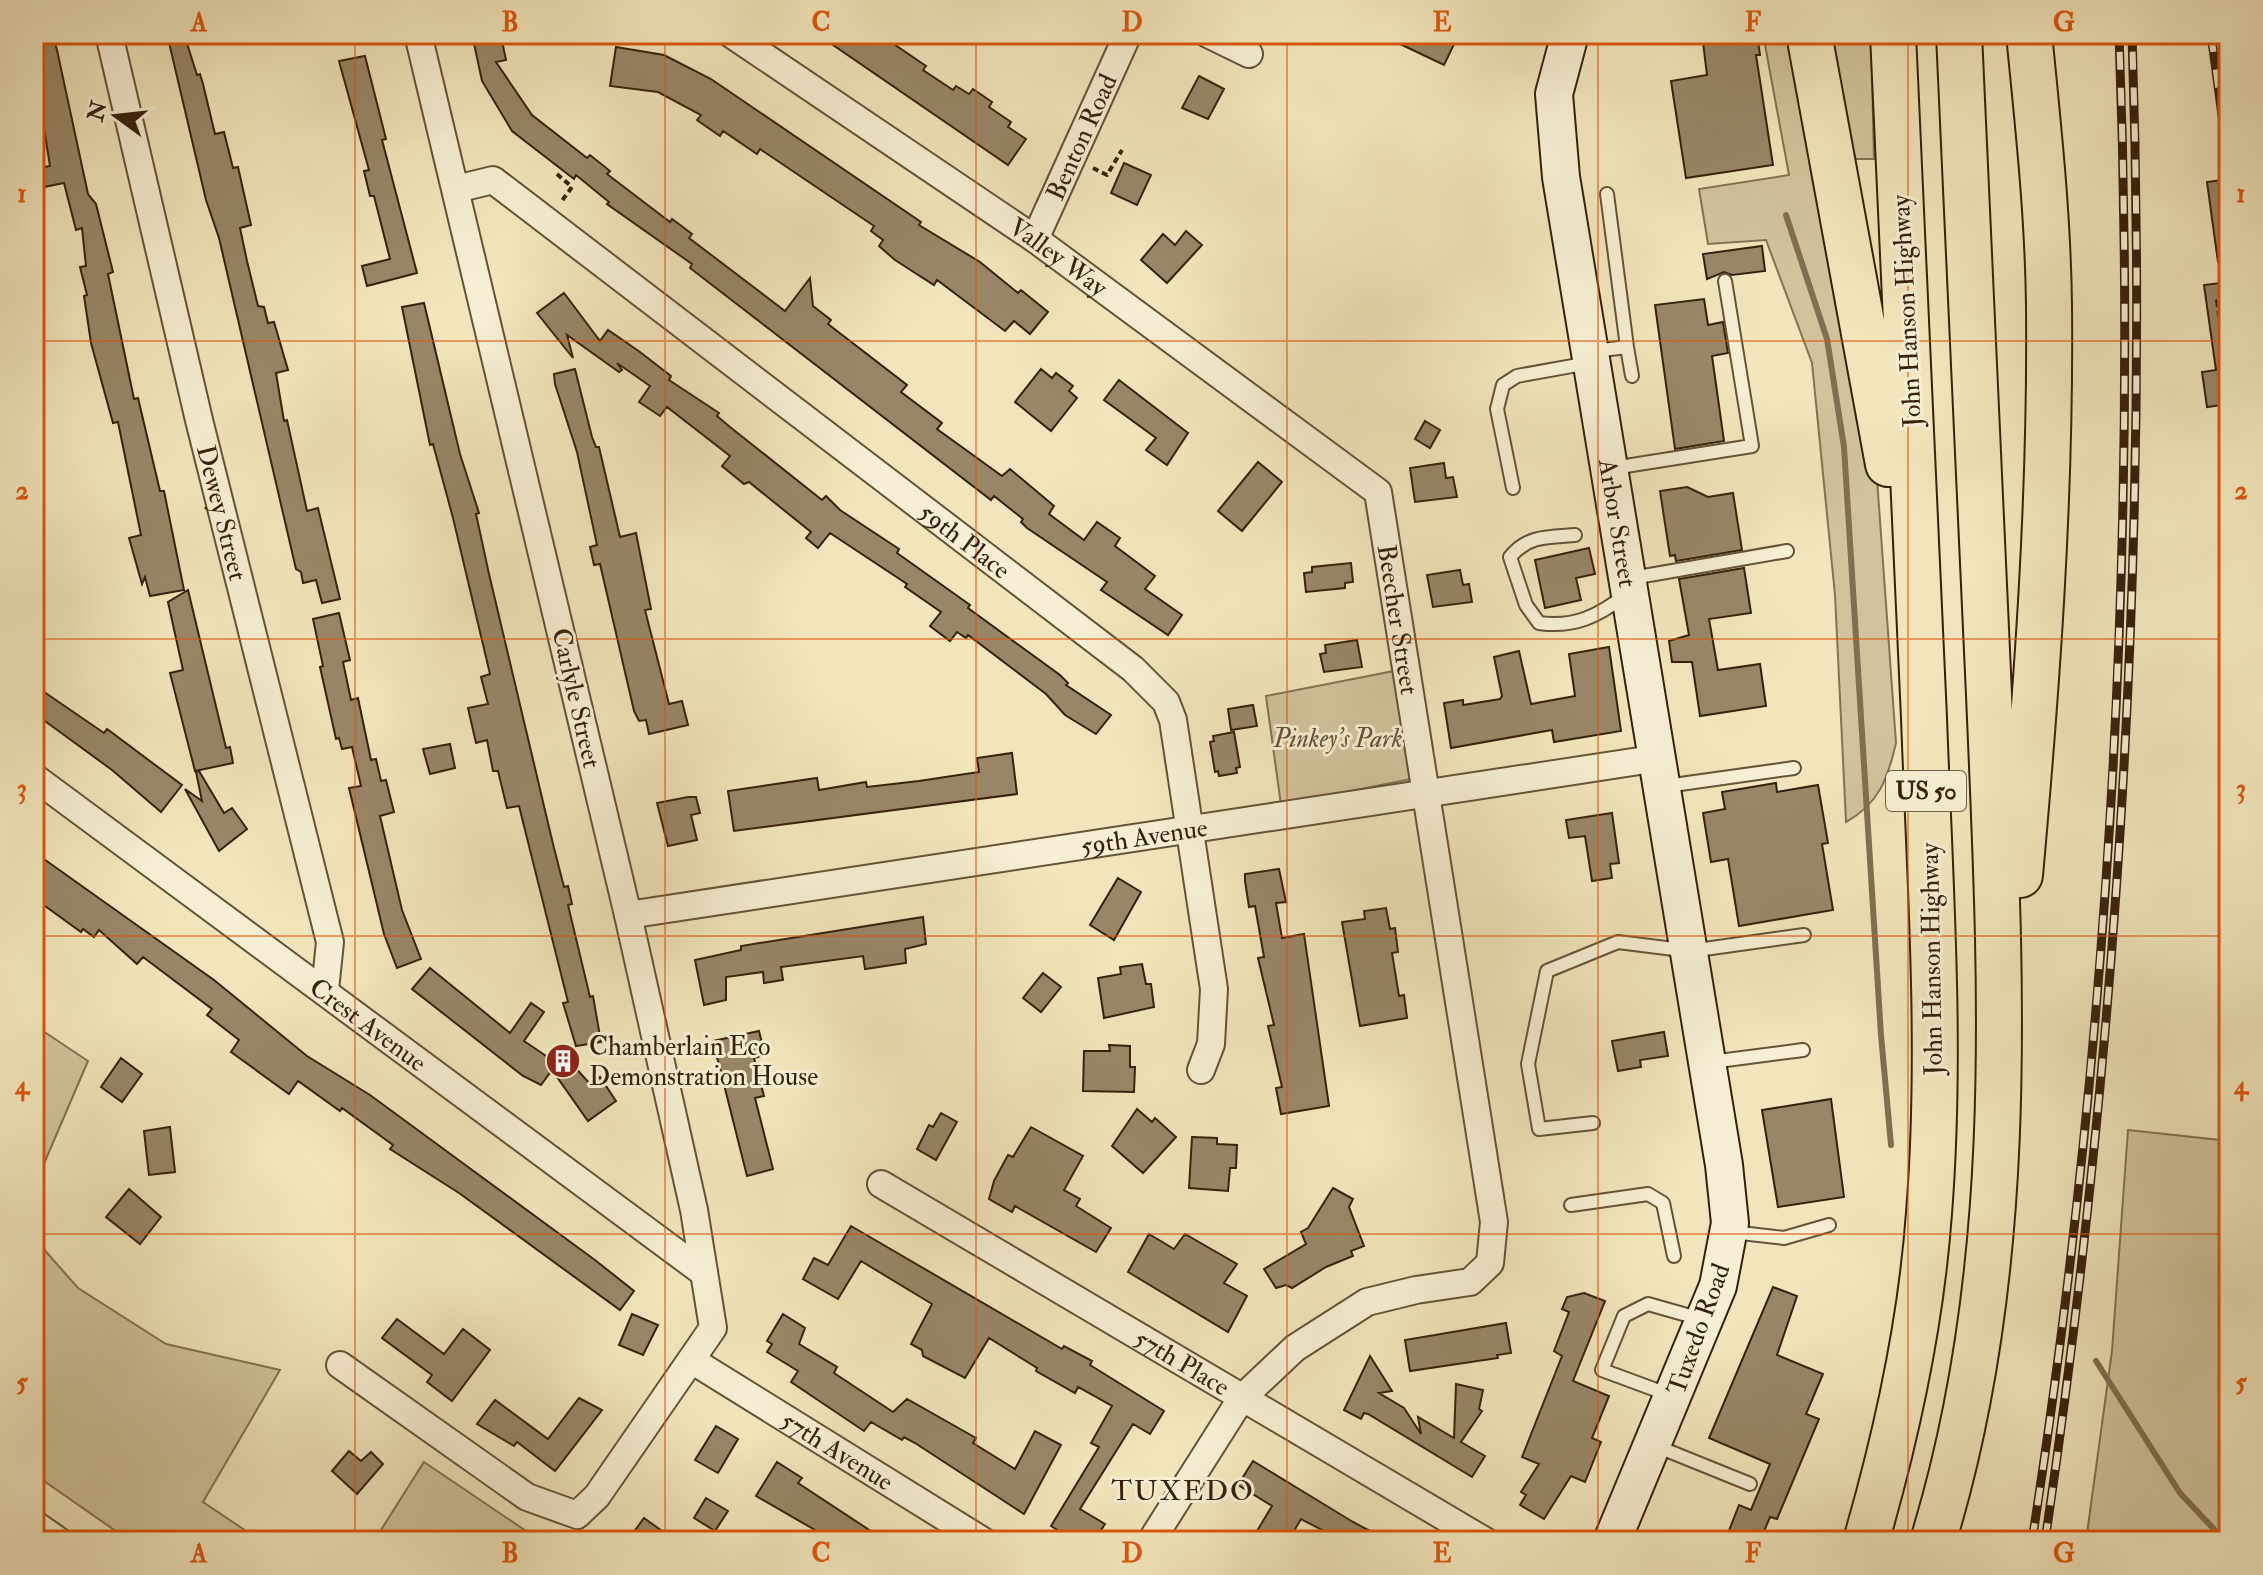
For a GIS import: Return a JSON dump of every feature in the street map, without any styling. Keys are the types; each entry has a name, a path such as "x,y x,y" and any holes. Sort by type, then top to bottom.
{"highway":[{"path":"1809,34 1877,392 1893,491 1896,539 1923,700"},
{"name":"John Hanson Highway","path":"1866,1541 1907,1378 1929,1212 1934,1037 1923,700 1893,34"},
{"name":"US 50","path":"1933,1541 1956,1457 1980,1340 1994,1225 1999,1101 1996,859 1959,34"},
{"path":"1999,1101 2040,630 2047,423 2049,305 2044,192 2029,34"}],"main road":[{"name":"Arbor Street","path":"1570,34 1554,94 1555,129 1699,1011"},
{"name":"Tuxedo Road","path":"1612,1541 1718,1286 1729,1231 1729,1207 1699,1011"}],"street":[{"name":"Dewey Street","path":"109,34 199,420 330,942 325,990"},
{"name":"Carlyle Street","path":"340,1365 527,1497 577,1515 597,1496 713,1328 694,1210 628,915 418,34"},
{"name":"Valley Way","path":"731,34 1035,239 1378,492"},
{"name":"Benton Road","path":"1035,239 1128,34"},
{"path":"1208,34 1249,54"},
{"name":"59th Place","path":"456,189 493,180 1133,669 1166,702 1173,720 1214,989 1211,1044 1201,1070"},
{"name":"Beecher Street","path":"1241,1399 1295,1348 1347,1312 1367,1302 1416,1290 1470,1282 1490,1263 1494,1222 1378,492"},
{"name":"59th Avenue","path":"628,915 1424,794 1661,772"},
{"name":"Crest Avenue","path":"34,777 704,1273"},
{"name":"57th Place","path":"881,1184 1485,1541"},
{"name":"57th Avenue","path":"693,1361 983,1541"},
{"path":"1151,1541 1241,1399"}],"lane":[{"path":"1607,194 1632,376"},
{"path":"1610,468 1752,446 1725,281"},
{"path":"1513,488 1497,409 1503,385 1517,376 1627,347"},
{"path":"1575,535 1521,543 1510,557 1526,605 1539,623 1561,626 1601,614 1630,584 1787,551"},
{"path":"1661,772 1794,768"},
{"path":"1593,1123 1539,1129 1528,1064 1547,971 1618,942 1690,951 1804,935"},
{"path":"1708,1062 1803,1050"},
{"path":"1571,1205 1648,1194 1663,1203 1674,1256"},
{"path":"1729,1231 1784,1238 1829,1225"},
{"path":"1673,1397 1602,1370 1624,1316 1648,1304 1704,1320"},
{"path":"1653,1445 1750,1484"},
{"path":"34,1515 71,1541"}],"path":[{"path":"1093,168 1107,175 1122,150"},
{"path":"557,174 572,187 558,205"},
{"path":"2227,300 2217,301 2228,386"}],"green space":[{"path":"1763,34 1796,34 1877,479 1896,743 1880,789 1867,807 1846,822 1835,595 1812,363 1766,240 1708,244 1699,189 1789,175"},
{"path":"1827,34 1871,34 1874,159 1851,159"},
{"name":"Pinkey's Park","path":"1394,671 1411,779 1281,805 1266,696"},
{"path":"34,1025 88,1061 34,1187"},
{"path":"2128,1130 2229,1141 2229,1541 2086,1541 2112,1351"},
{"path":"34,1238 78,1288 166,1344 280,1370 203,1502 261,1541 130,1541 34,1474"},
{"path":"424,1462 535,1537 532,1541 374,1541"}],"building":[{"path":"34,34 52,34 57,50 88,194 96,204 113,272 108,274 134,399 138,398 160,491 164,491 184,590 150,596 145,577 142,584 129,538 141,535 118,422 113,423 91,343 84,296 87,295 80,267 86,266 82,228 76,230 64,183 39,188 34,169 50,166 34,66"},
{"path":"167,34 184,34 197,75 200,74 215,134 224,132 233,168 238,167 251,225 240,228 258,306 264,307 268,323 274,322 288,370 276,373 284,421 287,420 307,511 318,508 340,599 322,603 316,580 303,583 301,572 296,569 219,238 206,200"},
{"path":"472,34 478,34 482,40 501,36 506,60 496,62 532,115 587,158 590,155 610,171 607,174 670,222 672,219 692,234 689,238 785,311 810,278 813,306 831,320 828,324 907,385 901,392 942,423 937,429 1002,476 1010,469 1054,506 1049,514 1084,540 1097,522 1120,538 1115,546 1155,576 1145,589 1182,615 1168,635 1101,590 1107,582 1027,528 1021,522 1023,519 994,496 991,500 690,268 692,264 607,204 609,202 576,175 574,179 512,131 482,81"},
{"path":"817,34 879,34 926,66 923,70 953,90 956,86 969,94 973,89 992,102 989,107 1011,122 1008,127 1026,139 1008,165"},
{"path":"1379,34 1459,34 1444,65"},
{"path":"1702,34 1757,34 1760,55 1756,55 1773,165 1686,178 1671,81 1707,75"},
{"path":"616,47 664,55 711,79 921,222 919,225 980,262 1018,293 1021,290 1048,312 1030,334 1014,321 1005,331 937,280 934,285 895,260 879,246 883,240 871,231 874,226 760,149 757,154 723,131 720,136 697,120 701,115 658,92 610,86"},
{"path":"365,56 386,139 382,140 417,273 367,286 362,266 390,259 374,196 370,196 364,171 369,170 339,61"},
{"path":"1199,76 1224,89 1208,119 1182,108"},
{"path":"1124,163 1151,175 1137,205 1111,193"},
{"path":"2229,179 2229,261 2218,262 2207,182"},
{"path":"1186,231 1202,245 1167,283 1141,260 1163,234 1175,245"},
{"path":"1762,246 1765,271 1732,275 1724,272 1707,279 1703,254"},
{"path":"2229,282 2229,404 2207,407 2202,372 2216,370 2204,285"},
{"path":"564,293 600,341 608,330 640,352 671,376 669,380 719,413 717,416 730,427 822,500 826,496 840,510 899,549 897,553 1060,675 1068,683 1066,685 1111,715 1096,734 1065,715 1046,694 968,635 966,638 957,632 950,641 930,626 941,612 905,587 907,584 830,533 818,548 806,538 811,532 749,482 744,484 722,466 730,456 667,407 660,416 639,402 650,386 617,363 622,370 619,372 567,335 573,358 537,313"},
{"path":"1704,299 1708,325 1723,322 1728,353 1712,356 1724,441 1675,449 1655,305"},
{"path":"424,303 460,454 479,513 476,514 489,574 553,844 564,887 568,886 572,904 568,905 590,997 593,996 601,1042 576,1046 563,1003 568,1002 519,806 507,808 498,771 493,771 487,740 476,743 468,708 488,704 481,677 490,674 453,518 433,444 430,445 402,307"},
{"path":"575,369 592,437 596,447 599,447 620,537 636,533 651,609 645,610 669,704 682,701 688,725 649,734 646,720 639,721 634,711 600,564 594,565 590,547 597,545 577,452 555,384 554,374"},
{"path":"1041,369 1052,378 1056,373 1073,386 1069,391 1077,398 1051,431 1015,402"},
{"path":"1119,380 1188,433 1167,465 1146,450 1156,438 1104,400"},
{"path":"1425,421 1440,430 1430,448 1415,439"},
{"path":"1258,462 1282,482 1242,531 1218,511"},
{"path":"1444,463 1446,478 1453,477 1457,497 1415,502 1410,468"},
{"path":"1687,487 1708,497 1733,493 1742,550 1676,561 1675,555 1670,556 1660,491"},
{"path":"1589,548 1595,574 1576,578 1581,600 1545,608 1535,560"},
{"path":"1351,563 1353,582 1345,583 1345,588 1306,592 1304,573 1312,572 1312,567"},
{"path":"1744,568 1751,613 1709,619 1718,670 1760,664 1766,706 1700,716 1692,662 1672,662 1669,641 1689,635 1679,579"},
{"path":"1460,570 1463,585 1469,584 1472,602 1433,607 1427,575"},
{"path":"188,590 226,748 230,747 233,763 195,771 170,673 183,670 168,602"},
{"path":"339,613 350,660 343,662 351,700 358,698 371,760 376,759 381,781 386,780 394,812 380,816 402,910 421,959 397,968 384,934 349,788 361,786 352,747 342,749 339,738 336,739 320,667 323,666 313,619"},
{"path":"1357,640 1362,667 1324,672 1320,654 1326,653 1325,645"},
{"path":"1609,647 1621,731 1554,742 1552,730 1451,748 1444,703 1463,700 1463,705 1500,699 1502,696 1494,657 1519,651 1531,704 1575,696 1569,654"},
{"path":"34,685 104,733 107,729 182,785 161,812 112,770 34,713"},
{"path":"1253,705 1257,726 1231,730 1228,709"},
{"path":"1234,732 1240,767 1236,768 1237,773 1219,776 1218,771 1215,772 1210,742 1214,741 1213,736"},
{"path":"450,744 455,768 430,774 423,749"},
{"path":"1012,753 1017,794 734,831 728,791 817,778 819,790 866,782 867,787 919,781 979,772 977,758"},
{"path":"199,771 224,813 232,808 247,829 219,851 185,789 202,801 196,772"},
{"path":"1776,783 1777,792 1818,785 1828,843 1822,844 1833,910 1739,926 1728,859 1711,862 1703,813 1725,809 1722,792"},
{"path":"696,797 700,813 691,815 697,840 668,846 657,803"},
{"path":"1612,813 1619,863 1610,864 1612,878 1592,881 1585,836 1569,838 1566,820"},
{"path":"34,852 214,980 307,1056 370,1095 595,1260 634,1291 620,1310 459,1193 390,1149 393,1145 342,1108 340,1111 298,1081 289,1094 231,1052 239,1040 207,1015 212,1009 143,957 137,964 99,930 94,937 83,929 81,932 34,898"},
{"path":"1279,869 1286,902 1276,903 1282,938 1304,934 1329,1106 1281,1114 1276,1088 1282,1087 1268,1026 1274,1025 1258,958 1264,957 1255,906 1249,907 1245,881 1245,874"},
{"path":"1118,878 1141,892 1114,940 1090,925"},
{"path":"1386,908 1390,929 1395,928 1398,952 1392,953 1399,996 1404,995 1407,1018 1360,1026 1342,922 1365,919 1364,911"},
{"path":"923,917 926,944 905,949 906,963 865,969 863,956 781,967 783,980 764,983 763,972 726,977 726,1000 704,1005 695,960 741,950 741,946"},
{"path":"1142,964 1146,984 1151,984 1154,1007 1104,1018 1098,978 1121,974 1120,967"},
{"path":"430,968 510,1033 531,1003 544,1012 524,1041 555,1062 563,1054 590,1084 600,1077 616,1101 588,1121 552,1070 541,1085 523,1076 412,989"},
{"path":"1043,973 1061,987 1041,1012 1023,998"},
{"path":"759,1031 765,1055 754,1058 764,1096 755,1098 773,1169 747,1176 713,1041"},
{"path":"1664,1032 1668,1056 1640,1060 1641,1067 1618,1071 1612,1041"},
{"path":"1109,1045 1130,1046 1130,1067 1135,1067 1134,1092 1083,1091 1084,1051 1110,1051"},
{"path":"121,1058 142,1074 122,1102 101,1087"},
{"path":"1831,1099 1844,1197 1778,1207 1762,1110"},
{"path":"1137,1109 1152,1122 1155,1118 1176,1137 1143,1173 1112,1146"},
{"path":"941,1113 957,1122 936,1160 917,1149 929,1125 933,1127"},
{"path":"170,1127 175,1172 149,1175 144,1131"},
{"path":"1031,1127 1083,1156 1064,1190 1080,1199 1076,1206 1111,1228 1096,1252 1015,1206 1012,1212 989,1199 994,1181 1008,1155 1013,1157"},
{"path":"1192,1137 1217,1138 1217,1144 1237,1145 1236,1168 1230,1168 1228,1191 1189,1188"},
{"path":"1333,1188 1353,1199 1349,1207 1364,1246 1351,1251 1353,1256 1326,1267 1292,1288 1286,1285 1276,1288 1264,1269 1306,1244 1301,1232 1308,1228"},
{"path":"129,1189 161,1217 140,1244 106,1217"},
{"path":"851,1226 1062,1349 1064,1346 1092,1361 1090,1365 1164,1411 1150,1434 1133,1424 1080,1509 1105,1524 1094,1541 1075,1541 1051,1526 1099,1447 1091,1443 1112,1406 1078,1387 1075,1393 1036,1371 1037,1368 989,1338 965,1378 923,1356 922,1350 911,1344 932,1304 861,1261 838,1299 803,1279 814,1258 828,1265"},
{"path":"1149,1234 1174,1249 1185,1234 1237,1264 1224,1283 1247,1296 1228,1332 1128,1272"},
{"path":"1773,1287 1797,1296 1777,1355 1823,1374 1806,1414 1819,1419 1777,1519 1770,1517 1760,1541 1725,1541 1739,1505 1751,1510 1770,1464 1709,1438"},
{"path":"1584,1293 1605,1301 1573,1381 1609,1396 1592,1438 1601,1442 1585,1482 1571,1476 1544,1519 1520,1505 1526,1495 1521,1492 1539,1464 1522,1457 1562,1356 1554,1351 1569,1312 1562,1309 1567,1297"},
{"path":"632,1314 658,1325 643,1355 619,1345"},
{"path":"783,1314 805,1328 799,1344 837,1367 834,1373 893,1412 907,1399 976,1438 973,1443 1015,1469 1035,1431 1061,1445 1024,1514 915,1443 904,1437 902,1440 871,1422 864,1431 791,1382 798,1371 767,1352 772,1344 767,1341"},
{"path":"397,1319 444,1354 463,1329 490,1350 452,1401 427,1382 432,1375 382,1338"},
{"path":"1506,1323 1511,1353 1497,1355 1498,1358 1410,1371 1405,1340"},
{"path":"1370,1356 1392,1391 1379,1393 1404,1408 1421,1434 1418,1417 1454,1438 1456,1384 1483,1390 1479,1409 1482,1411 1461,1442 1485,1456 1472,1477 1368,1414 1364,1413 1361,1419 1344,1410"},
{"path":"579,1398 602,1410 555,1471 517,1442 514,1446 477,1424 495,1400 548,1439"},
{"path":"716,1426 738,1439 718,1473 695,1460"},
{"path":"349,1451 361,1461 371,1452 383,1464 357,1494 332,1471"},
{"path":"1253,1461 1389,1541 1343,1541 1301,1519 1288,1541 1251,1541 1272,1506 1238,1485"},
{"path":"777,1462 802,1478 798,1483 886,1541 808,1541 815,1530 756,1496"},
{"path":"706,1498 728,1511 715,1531 694,1518"},
{"path":"644,1518 676,1541 642,1541 633,1533"}],"waterway":[{"path":"1786,215 1827,339 1844,447 1881,1035 1891,1145"},
{"path":"2096,1361 2180,1493 2225,1541"}],"railway":[{"path":"2032,1541 2059,1354 2081,1167 2112,790 2124,412 2124,223 2119,34"},
{"path":"2045,1541 2071,1354 2092,1166 2110,978 2123,789 2136,412 2132,34"},
{"path":"2211,34 2229,167"},
{"path":"2225,34 2229,67"}],"place":[{"name":"Chamberlain Eco Demonstration House","path":"563,1061"}],"district":[{"name":"TUXEDO","path":"1183,1490"}]}
